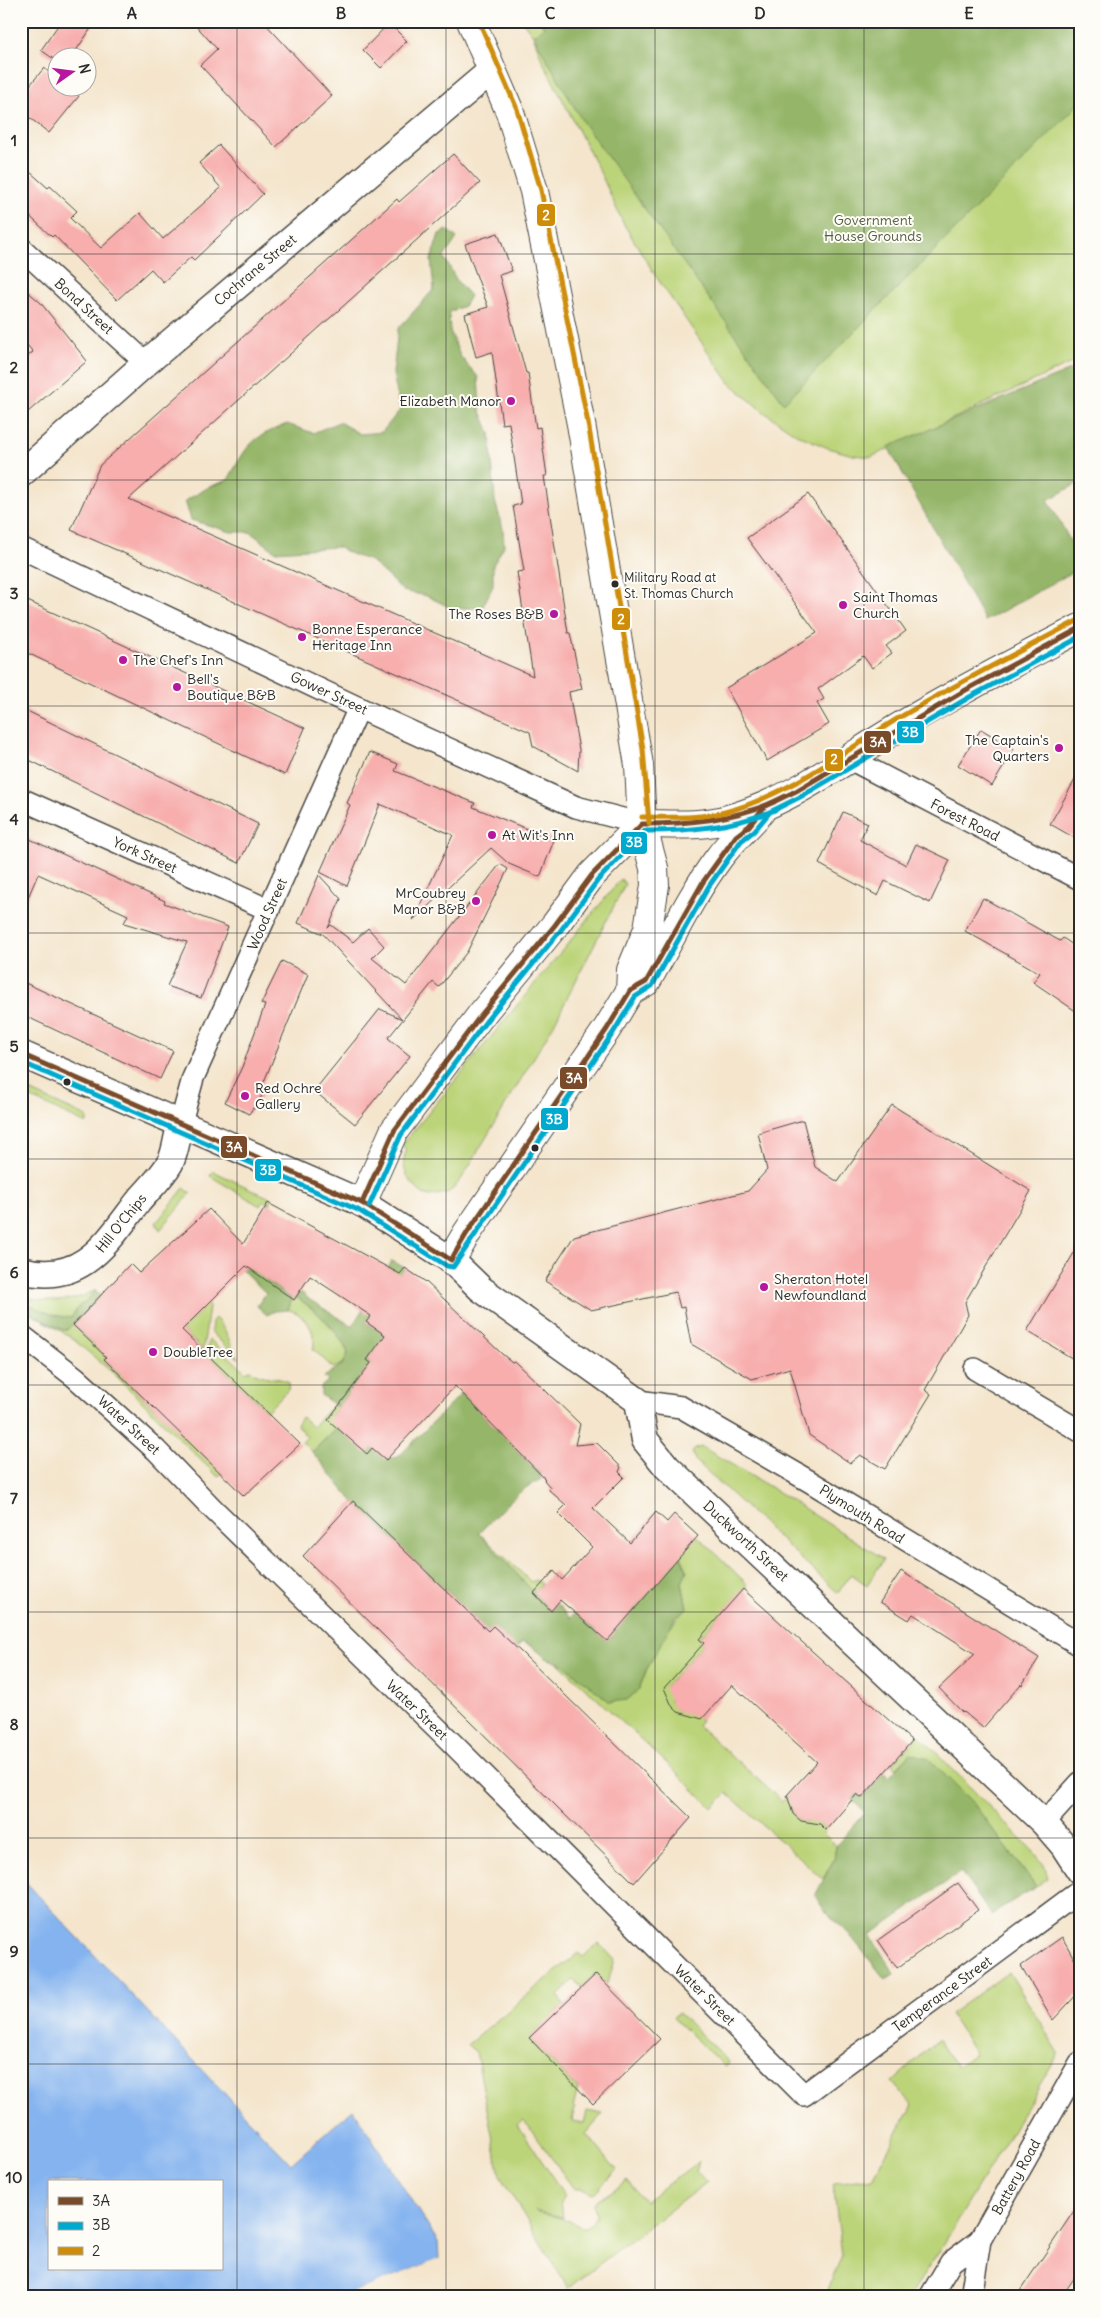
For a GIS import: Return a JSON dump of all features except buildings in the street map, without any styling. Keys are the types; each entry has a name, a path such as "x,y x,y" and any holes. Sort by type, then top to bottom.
{"main road":[{"path":"451,1260 467,1233 607,1029 630,991 631,970 648,929 656,885 654,868 642,824 636,750 581,424 547,253 523,148 470,21"},
{"path":"362,1203 394,1131 481,1014 555,925 592,874 642,824 699,824 728,819 765,806 796,791 964,691 1080,628"},
{"path":"630,991 646,982 713,866 736,836 749,826 765,806"}],"street":[{"name":"Cochrane Street","path":"21,474 146,363 492,70"},
{"name":"Bond Street","path":"21,248 146,363"},
{"name":"Gower Street","path":"21,548 359,708 576,807 642,824"},
{"name":"Wood Street","path":"181,1122 193,1078 359,708"},
{"name":"Forest Road","path":"850,759 1080,880"},
{"name":"York Street","path":"21,799 269,910"},
{"path":"21,1054 181,1122 362,1203 451,1260 481,1289 638,1401"},
{"name":"Hill O'Chips","path":"21,1270 39,1273 69,1270 89,1260 101,1250 170,1163 181,1122"},
{"name":"Water Street","path":"21,1335 76,1377 156,1450 220,1516 466,1758 804,2096"},
{"path":"976,1369 1080,1431"},
{"name":"Plymouth Road","path":"638,1401 681,1407 809,1481 1080,1644"},
{"name":"Duckworth Street","path":"638,1401 645,1440 667,1467 1044,1823 1063,1845 1080,1871"},
{"path":"1044,1823 1080,1783"},
{"name":"Temperance Street","path":"804,2096 1080,1891"},
{"name":"Battery Road","path":"970,2297 980,2240 1080,2063"},
{"path":"930,2297 951,2262 980,2240"}],"green space":[{"name":"Government House Grounds","path":"522,21 1080,21 1080,359 871,457 853,455 828,448 796,434 761,410 729,382 657,278 623,223 602,176 542,60 533,35"},
{"name":"Government House Grounds","path":"540,21 1080,21 1080,97 1074,109 784,403 584,124 533,35 544,27"},
{"path":"447,230 457,238 444,257 457,281 470,296 464,306 449,312 450,331 460,356 478,377 480,409 490,433 495,501 503,529 504,546 493,565 493,586 482,608 451,608 427,596 403,591 371,561 353,555 338,547 275,551 250,532 231,532 191,520 185,501 209,487 228,480 245,450 257,439 274,429 287,424 313,433 339,422 360,434 382,432 400,410 393,373 398,329 434,289 431,260 439,234"},
{"path":"1080,366 1080,482 1048,500 1080,559 1080,568 985,621 888,447"},
{"path":"621,879 625,884 554,1024 462,1178 447,1193 430,1196 423,1194 413,1185 406,1174 404,1162 407,1150 402,1145"},
{"path":"21,1087 87,1117 87,1123 21,1093"},
{"path":"213,1171 272,1199 270,1204 263,1201 260,1206 210,1176"},
{"path":"184,1188 191,1193 160,1230 156,1223"},
{"path":"255,1257 268,1282 292,1299 288,1310 275,1311 267,1315 257,1306 266,1293 242,1270"},
{"path":"392,1261 405,1268 366,1322 388,1337 367,1360 371,1363 338,1407 321,1395 321,1387 328,1381 324,1377 343,1364 348,1353 333,1328 312,1308 296,1297 301,1292 310,1300 352,1326 390,1269 388,1268"},
{"path":"95,1290 97,1292 94,1292 85,1303 80,1305 71,1318 53,1315 21,1301 21,1296 50,1301 69,1300"},
{"path":"94,1292 101,1295 68,1329 63,1330 31,1314 21,1304 21,1301 53,1315 71,1318 80,1305 85,1303"},
{"path":"296,1297 312,1308 339,1336 348,1353 343,1364 333,1368 313,1349 312,1330 304,1319 288,1310 292,1299"},
{"path":"208,1303 209,1307 203,1350 182,1330"},
{"path":"31,1314 63,1330 73,1325 106,1357 104,1360 223,1474 217,1476 113,1373 68,1335"},
{"path":"215,1318 224,1329 239,1359 211,1332 212,1321"},
{"path":"209,1339 246,1372 250,1370 259,1375 289,1382 288,1390 267,1411 207,1354"},
{"path":"462,1393 540,1474 541,1480 533,1483 516,1495 479,1533 551,1611 557,1604 570,1618 575,1613 607,1641 680,1555 687,1570 682,1583 687,1608 675,1618 646,1670 639,1690 627,1700 610,1702 564,1665 546,1658 533,1647 522,1642 516,1648 493,1626 488,1631 353,1501 312,1452 337,1428 372,1448 386,1459 398,1457"},
{"path":"333,1405 338,1407 331,1416 340,1424 312,1452 302,1442 307,1437 296,1424 302,1417 312,1427"},
{"path":"702,1447 770,1487 884,1559 867,1585 851,1574 838,1593 695,1460 692,1452"},
{"path":"479,1533 531,1582 536,1580 542,1584 534,1593"},
{"path":"698,1536 748,1585 699,1638 704,1643 665,1687 673,1695 669,1700 678,1712 689,1709 701,1720 697,1725 782,1801 787,1795 795,1802 791,1809 797,1818 807,1822 812,1817 826,1830 823,1833 836,1846 834,1859 823,1879 727,1793 712,1808 672,1768 557,1662 639,1690 658,1646 671,1626 687,1608 682,1583 687,1570 680,1555"},
{"path":"919,1735 1034,1852 1044,1865 1048,1878 1036,1887 973,1803 911,1753 896,1768 892,1765"},
{"path":"911,1753 928,1758 973,1803 1036,1887 999,1909 992,1916 961,1872 870,1935 895,1974 885,1979 849,1934 825,1911 815,1896 834,1859 836,1846 865,1812 852,1800 857,1794 862,1798 884,1773 889,1777"},
{"path":"599,1943 615,1960 607,1984 596,1974 582,1987 573,1980 558,1996 564,2005 529,2038 578,2089 573,2107 575,2108 572,2121 584,2123 587,2111 603,2114 586,2134 617,2170 593,2194 582,2189 574,2189 524,2120 518,2125 565,2196 561,2202 563,2217 535,2211 586,2227 596,2216 594,2203 627,2181 645,2201 699,2161 696,2171 707,2182 568,2288 500,2176 476,2052 467,2045 578,1953 583,1957"},
{"path":"1009,1972 1059,2053 937,2255 909,2297 825,2297 842,2255 833,2183 873,2178 912,2105 892,2082 938,2040 957,2067 975,2053 950,2014"},
{"path":"678,2012 729,2062 728,2065 725,2067 673,2018"}],"water":[{"path":"21,1877 291,2164 353,2109 438,2242 439,2259 341,2297 21,2297"}],"pier":[{"path":"441,2258 440,2261 348,2297 341,2297"}],"transit line":[{"name":"2","path":"479,21 517,109 541,190 588,423 643,749 649,823"},
{"name":"2","path":"642,817 705,816 748,805 771,795 814,772 919,706 1077,621"},
{"name":"3A","path":"21,1054 362,1203 451,1260 467,1233 607,1029 630,991 646,982 703,882 736,836 749,826 765,806 796,791 964,691 1080,628"},
{"name":"3B","path":"21,1062 358,1210 447,1266 453,1267 613,1033 635,997 652,986 709,886 741,841 754,831 770,812 800,797 968,698 1080,637"},
{"name":"3A","path":"362,1203 394,1131 481,1015 555,925 592,875 642,824 710,820 742,813 774,802"},
{"name":"3B","path":"369,1206 401,1135 487,1020 561,930 598,880 645,831 713,827 745,820 777,809"}],"place":[{"name":"Elizabeth Manor","path":"511,401"},
{"name":"Military Road at St. Thomas Church","path":"615,584"},
{"name":"Saint Thomas Church","path":"843,605"},
{"name":"The Roses B&B","path":"554,614"},
{"name":"Bonne Esperance Heritage Inn","path":"302,637"},
{"name":"The Chef's Inn","path":"123,660"},
{"name":"Bell's Boutique B&B","path":"177,687"},
{"name":"The Captain's Quarters","path":"1059,748"},
{"name":"At Wit's Inn","path":"492,835"},
{"name":"MrCoubrey Manor B&B","path":"476,901"},
{"name":"Red Ochre Gallery","path":"245,1096"},
{"name":"Sheraton Hotel Newfoundland","path":"764,1287"},
{"name":"DoubleTree","path":"153,1352"}]}
